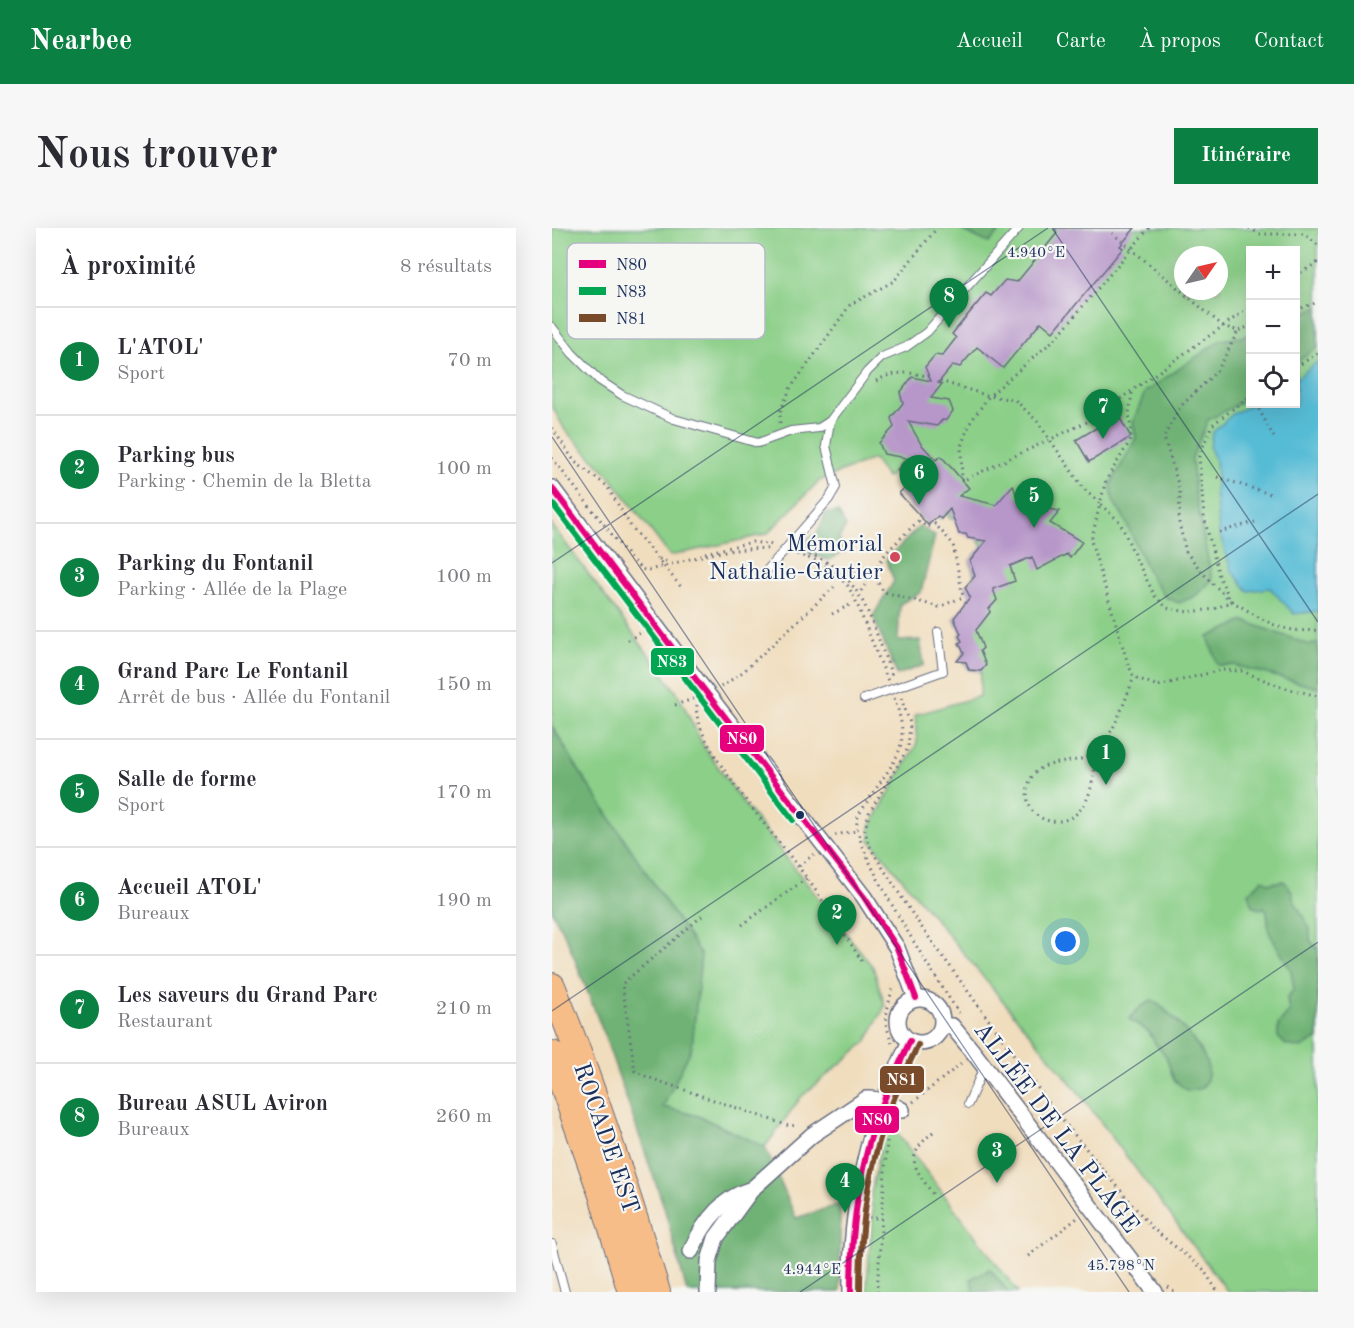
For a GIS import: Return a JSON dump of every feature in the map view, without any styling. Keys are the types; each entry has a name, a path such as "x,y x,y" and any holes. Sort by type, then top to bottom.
{"highway":[{"name":"ROCADE EST","path":"552,986 585,1070 621,1174 657,1292"},
{"name":"ROCADE EST","path":"552,1054 602,1195 631,1292"}],"street":[{"path":"552,488 818,847 864,897 897,948 916,999"},
{"path":"923,998 936,1005 942,1018 942,1026 930,1041 916,1043 910,1041 900,1031 897,1017 904,1005 923,998"},
{"name":"ALLÉE DE LA PLAGE","path":"942,1026 952,1026 985,1066 1155,1292"},
{"path":"851,1292 850,1270 856,1205 870,1140 883,1101 910,1041"},
{"path":"708,1292 710,1261 716,1238 752,1189 812,1135 866,1099 873,1098 883,1101 902,1110"},
{"path":"691,1251 703,1226 725,1202 737,1193 752,1189"}],"lane":[{"path":"552,327 572,353 599,380 622,396 674,419 758,443 791,431 819,428 830,421 867,372 882,357 906,347 927,332 1019,228"},
{"path":"762,576 829,499 836,487 826,446 830,421"},
{"path":"864,699 943,671 938,632"},
{"path":"968,1104 985,1066"},
{"path":"552,1244 565,1292"}],"path":[{"path":"791,431 779,422 780,412 790,389 843,314 850,305 894,281 937,228"},
{"path":"1149,228 1056,338 989,396 970,423 961,446 962,481 1089,421 1246,310"},
{"path":"1249,228 1260,234 1304,234 1318,245"},
{"path":"1112,233 1223,326 1238,331 1246,328"},
{"path":"1300,273 1318,262"},
{"path":"1300,309 1318,302"},
{"path":"1238,331 1218,369 1180,407 1164,437 1180,491 1179,523 1186,552 1207,578 1231,601 1279,628 1299,632 1318,630"},
{"path":"1300,364 1318,352"},
{"path":"855,389 886,375 915,373 926,376"},
{"path":"940,381 989,396 1015,400 1037,421 1084,489 1120,522 1155,596 1167,608 1188,612 1215,609 1231,601"},
{"path":"1132,391 1129,414 1132,438 1106,480 1091,541 1128,664 1134,677 1158,686 1221,670 1242,671 1282,687 1318,696"},
{"path":"1231,601 1219,576 1204,516 1198,456 1212,425 1246,400"},
{"path":"1258,408 1276,441"},
{"path":"552,428 575,462 607,486 630,525 681,586"},
{"path":"552,458 640,568 646,571 706,554 752,548 784,549"},
{"path":"1217,477 1270,494"},
{"path":"861,591 872,573 886,553 920,520 927,527 935,524 953,544 963,597 939,607 884,592 872,573"},
{"path":"1219,532 1255,522"},
{"path":"659,559 667,563 752,542 784,549 814,560 832,570 848,586 910,723 908,748 869,813 865,830 868,843 909,910 1053,1109 1152,1228 1203,1269 1218,1292"},
{"path":"848,573 872,573"},
{"path":"832,614 852,604"},
{"path":"628,640 646,630"},
{"path":"1097,752 1082,758 1044,766 1032,777 1028,786 1028,799 1032,811 1041,820 1052,823 1061,822 1073,817 1082,807 1092,779 1097,752 1122,708 1134,677"},
{"path":"894,688 903,728 902,744 896,760 857,819 856,831 922,956 963,1019"},
{"path":"675,705 698,698 695,712 703,735 741,793 799,866 862,961"},
{"path":"799,866 818,847 840,833 856,831"},
{"path":"742,925 807,878"},
{"path":"702,916 622,984 635,1071 789,1126 798,1125"},
{"path":"877,1292 887,1136 902,1110 974,1053"},
{"path":"933,1132 919,1144 914,1154 914,1165 934,1196"},
{"path":"1028,1256 1091,1208"}],"green space":[{"path":"552,228 1318,228 1318,1292 1228,1292 1079,1093 870,840 870,827 917,743 915,715 980,696 981,671 969,670 961,656 965,651 959,643 962,641 959,636 964,631 962,627 957,626 954,618 970,603 968,599 971,596 965,587 974,576 970,561 978,551 984,552 979,540 971,530 961,522 949,518 948,512 941,519 937,516 928,525 899,493 909,484 897,470 887,478 873,459 819,481 767,534 670,556 608,474 565,430 552,406"},
{"path":"962,228 1003,228 989,243 961,230"},
{"path":"1318,307 1318,346 1300,360 1300,354 1300,314"},
{"path":"1246,336 1246,400 1208,420 1192,458 1195,493 1212,580 1195,596 1179,603 1165,597 1151,578 1123,516 1113,501 1111,484 1136,438 1133,422 1145,392 1221,340"},
{"path":"838,512 846,526 839,538 844,552 828,560 795,548 817,533 826,513"},
{"path":"552,525 678,694 703,745 743,803 873,967 885,1006 866,1042 801,1097 765,1147 698,1116 662,1107 692,1047 581,774 552,726"},
{"path":"920,526 935,536 921,592 900,604 898,641 920,640 924,665 897,675 873,616 894,581 886,560"},
{"path":"1244,621 1310,645 1318,643 1318,688 1234,665 1218,665 1208,637"},
{"path":"552,726 581,774 701,955 692,1047 663,1107 698,1116 765,1147 796,1218 840,1204 840,1292 687,1292 664,1207 604,1034 568,942 552,911"},
{"path":"1263,879 1269,883 1284,881 1292,891 1294,900 1310,929 1310,940 1318,950 1318,1038 1301,1048 1286,1045 1278,1037 1278,1025 1289,1012 1287,998 1294,989 1291,971 1269,932 1267,912 1264,907 1260,909 1253,907 1249,893"},
{"path":"1152,1000 1188,1033 1197,1045 1207,1066 1207,1080 1202,1088 1188,1091 1174,1080 1166,1056 1148,1031 1129,1019 1139,1008"},
{"path":"884,1127 897,1133 1018,1292 1008,1292 990,1269 971,1279 975,1292 866,1292 873,1212 871,1194"},
{"path":"990,1269 1008,1292 975,1292 971,1279"}],"water":[{"path":"1318,361 1318,611 1294,614 1270,588 1248,591 1231,570 1219,532 1215,491 1216,463 1210,448 1212,433 1234,413 1246,407 1300,408 1300,376"}],"building":[{"path":"1055,228 1135,228 1120,246 1123,248 1053,332 1041,322 1003,368 977,347 960,367 953,365 938,383 942,384 931,398 949,401 953,411 946,420 942,420 937,426 908,421 921,444 936,460 941,456 969,488 959,496 996,505 1013,485 1017,497 1031,508 1060,511 1050,523 1082,542 1070,558 1067,554 1037,570 1032,557 1010,566 1015,581 993,589 997,600 976,630 983,648 980,651 986,665 981,671 969,670 966,662 957,661 964,653 959,643 962,641 959,636 961,634 954,618 970,597 965,587 975,576 970,561 986,541 959,534 950,509 941,519 938,516 928,525 899,493 909,484 897,470 906,458 884,454 879,443 894,427 891,418 903,403 900,393 912,377 931,381 925,367 935,355 942,356 956,338 952,334 986,293 991,296 1005,280 1017,282 1057,233"},
{"path":"1118,415 1131,437 1089,462 1076,440"}],"transit line":[{"name":"N80","path":"552,488 864,897 897,948 916,998"},
{"name":"N83","path":"552,503 793,820"},
{"name":"N80","path":"851,1292 855,1216 865,1159 883,1102 910,1041"},
{"name":"N81","path":"860,1292 864,1217 874,1160 891,1105 918,1045"}],"place":[{"name":"Bureau ASUL Aviron","path":"949,328"},
{"name":"Les saveurs du Grand Parc","path":"1103,439"},
{"name":"Accueil ATOL'","path":"919,505"},
{"name":"Salle de forme","path":"1034,528"},
{"name":"Mémorial Nathalie-Gautier","path":"895,557"},
{"name":"L'ATOL'","path":"1106,785"},
{"name":"Parking bus","path":"837,945"},
{"name":"Parking du Fontanil","path":"997,1183"},
{"name":"Grand Parc Le Fontanil","path":"845,1213"}]}
